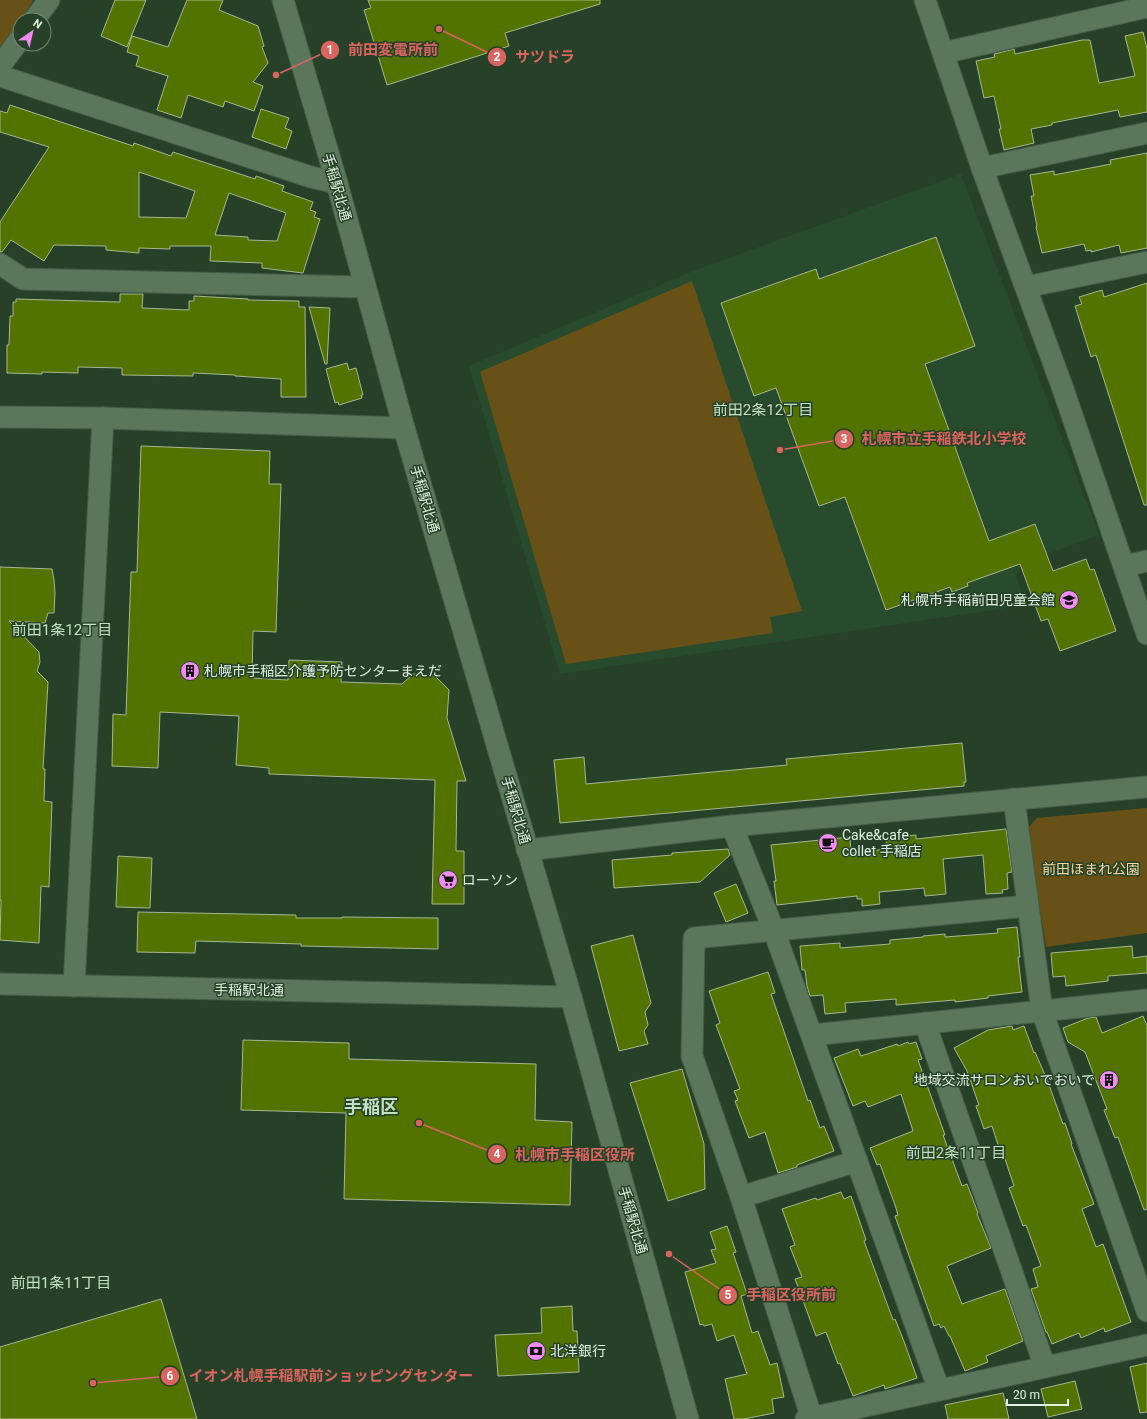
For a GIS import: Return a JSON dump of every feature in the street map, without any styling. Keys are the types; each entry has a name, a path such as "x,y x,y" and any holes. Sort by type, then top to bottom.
{"street":[{"path":"40,12 49,0"},
{"name":"手稲駅北通","path":"283,0 336,183 404,428 571,997 688,1419"},
{"path":"925,0 982,168 1026,287 1147,634"},
{"path":"943,52 1147,7"},
{"path":"0,66 12,50"},
{"path":"0,76 304,175 336,183"},
{"path":"982,168 1147,133"},
{"path":"1026,287 1147,262"},
{"path":"0,264 23,279 365,287"},
{"path":"0,417 102,418 404,428"},
{"path":"74,986 102,418"},
{"path":"1124,566 1147,561"},
{"path":"527,850 732,826 1147,787"},
{"path":"1014,799 1042,1011 1147,1311"},
{"path":"732,826 774,930 939,1390"},
{"path":"1027,906 694,938 692,1056 741,1198 810,1419 1147,1345"},
{"name":"手稲駅北通","path":"0,984 571,997"},
{"path":"812,1035 1147,1000"},
{"path":"925,1023 1045,1367"},
{"path":"741,1198 857,1161"}],"shaded area":[{"path":"961,174 1099,535 1025,562 1016,576 1027,605 560,674 469,366 693,271"}],"green space":[{"path":"0,0 33,0 26,12 12,12 12,35 0,52"},
{"path":"692,281 802,611 770,617 773,633 566,664 480,372"},
{"name":"前田ほまれ公園","path":"1147,808 1147,933 1046,947 1027,829 1037,818"}],"building":[{"path":"115,0 146,0 127,47 101,36"},
{"path":"187,0 223,0 219,10 258,26 264,46 262,47 268,63 253,82 263,86 254,111 225,101 223,107 188,95 181,118 157,110 168,76 136,66 139,56 127,52 132,36 168,47"},
{"path":"368,0 600,0 600,4 505,33 509,46 387,85 364,10 371,8"},
{"path":"1143,32 1147,49 1147,112 1120,117 1118,110 1052,123 1052,125 1031,129 1034,143 1004,150 994,96 984,98 976,61 995,57 994,54 1014,49 1015,54 1082,40 1090,40 1099,83 1135,76 1125,36"},
{"path":"10,105 133,146 134,143 171,156 173,152 255,179 256,176 284,186 282,191 313,202 310,210 316,212 314,217 320,219 303,273 262,268 262,263 210,261 211,246 170,246 170,249 139,248 139,253 106,250 106,246 54,245 44,261 11,240 2,252 0,252 0,222 49,147 0,132 0,111 7,113","holes":["139,172 195,191 186,218 139,217","229,193 286,213 277,241 248,240 248,237 215,235"]},
{"path":"261,109 289,118 285,128 292,131 286,149 252,137"},
{"path":"1147,153 1147,248 1121,253 1119,245 1091,252 1091,250 1086,251 1084,244 1042,253 1031,196 1034,196 1030,175 1054,171 1054,175 1111,164 1110,160"},
{"path":"936,237 975,346 925,364 989,541 1035,524 1053,571 1086,559 1090,570 1094,569 1116,631 1060,651 1048,619 1041,621 1020,564 967,583 968,586 952,592 950,587 886,610 845,497 819,506 776,388 754,396 721,303 816,269 819,279"},
{"path":"1147,283 1147,505 1144,505 1096,355 1091,357 1075,306 1082,304 1079,297 1102,290 1104,297"},
{"path":"120,294 143,294 142,308 189,310 189,301 194,301 194,296 248,300 299,301 299,307 305,307 306,397 281,397 281,379 235,375 193,373 193,376 122,375 122,368 78,367 78,373 7,373 7,345 9,345 10,316 13,316 13,302 16,302 16,299 120,302"},
{"path":"309,307 330,308 327,364 325,364"},
{"path":"347,363 349,370 356,368 363,395 361,395 362,398 339,405 338,402 335,403 326,369"},
{"path":"141,446 270,451 269,484 281,484 276,632 253,631 252,678 288,680 289,660 342,662 341,682 402,684 413,674 434,675 449,690 447,718 466,781 457,781 456,851 464,851 464,904 432,904 435,780 269,774 269,768 236,765 239,716 160,712 158,768 112,766 113,714 126,715 131,572 137,572"},
{"path":"0,567 52,569 54,580 54,613 48,613 45,623 9,621 39,652 40,662 37,671 48,682 43,769 45,769 44,801 52,802 49,887 41,886 39,943 0,940"},
{"path":"962,743 966,782 964,782 964,786 560,823 554,760 584,757 586,784 787,765 786,759"},
{"path":"1006,829 1012,872 1007,873 1008,889 1002,890 1003,893 986,894 983,855 943,859 946,894 925,896 924,888 879,892 880,904 862,906 862,899 857,899 857,896 777,905 774,881 776,881 771,845 850,837 851,853 887,849 886,838 916,835 916,839"},
{"path":"728,849 730,855 700,882 614,888 612,860 672,855 672,853"},
{"path":"118,856 152,858 150,908 116,907"},
{"path":"736,884 748,913 726,922 714,893"},
{"path":"138,912 296,915 296,918 438,918 438,949 301,946 301,944 196,941 195,953 137,952"},
{"path":"1017,927 1020,957 1018,957 1022,992 955,1002 955,1000 896,1005 896,999 845,1003 846,1012 825,1014 823,995 810,996 805,970 802,970 800,946 840,943 840,948 890,944 890,940 945,934 945,937 998,933 997,929"},
{"path":"633,935 651,1003 645,1012 648,1025 644,1031 648,1044 619,1051 591,946"},
{"path":"1132,946 1133,958 1147,956 1147,973 1108,976 1108,981 1066,986 1065,976 1053,977 1051,953"},
{"path":"768,972 775,993 771,994 808,1101 810,1100 820,1128 824,1126 834,1151 797,1165 797,1167 778,1173 765,1132 749,1138 735,1101 738,1100 734,1091 740,1089 716,1025 720,1023 709,991"},
{"path":"1143,1016 1147,1026 1147,1209 1144,1210 1118,1137 1115,1138 1104,1110 1107,1109 1085,1052 1068,1042 1063,1028 1088,1018 1096,1017 1102,1033"},
{"path":"1012,1026 1013,1030 1024,1026 1034,1053 1035,1052 1048,1082 1063,1124 1065,1123 1071,1144 1094,1204 1082,1209 1096,1247 1103,1244 1131,1322 1105,1332 1104,1328 1081,1338 1079,1333 1052,1344 1046,1332 1031,1289 1038,1287 1033,1269 1041,1266 1026,1225 1023,1226 1009,1188 1014,1186 1002,1150 1000,1151 992,1126 984,1129 976,1106 979,1105 967,1071 954,1048 988,1030"},
{"path":"243,1040 349,1043 349,1059 536,1064 535,1120 572,1122 570,1205 344,1199 346,1113 241,1110"},
{"path":"908,1042 909,1044 916,1042 922,1059 918,1060 945,1135 943,1135 962,1186 967,1184 991,1248 947,1266 962,1304 1005,1289 1023,1341 986,1356 988,1362 965,1371 950,1336 944,1326 941,1328 939,1324 934,1326 895,1216 898,1215 895,1205 880,1164 877,1165 870,1148 913,1131 901,1094 868,1107 865,1101 853,1106 834,1058 858,1049 861,1056 897,1044 898,1046"},
{"path":"682,1069 704,1144 705,1189 668,1201 630,1083"},
{"path":"841,1192 844,1199 851,1196 866,1240 864,1241 893,1320 895,1319 917,1378 885,1389 884,1385 853,1396 840,1363 838,1364 826,1332 816,1336 795,1279 802,1277 790,1247 795,1245 782,1209"},
{"path":"727,1226 736,1252 733,1253 747,1294 741,1296 752,1333 758,1331 770,1365 777,1363 784,1397 772,1399 774,1413 744,1419 734,1419 725,1379 747,1374 734,1335 717,1341 712,1324 704,1326 703,1324 700,1325 685,1272 716,1263 711,1250 716,1249 710,1232"},
{"path":"161,1299 197,1419 0,1419 0,1347"},
{"path":"572,1306 573,1331 577,1331 579,1372 498,1376 495,1335 542,1333 541,1308"},
{"path":"1147,1363 1147,1412 1140,1413 1130,1367"},
{"path":"1075,1381 1082,1409 1048,1417 1041,1389"},
{"path":"1003,1393 1009,1419 948,1419 945,1405"}],"place":[{"name":"サツドラ","path":"439,29"},
{"name":"前田変電所前","path":"276,75"},
{"name":"札幌市立手稲鉄北小学校","path":"780,450"},
{"name":"札幌市手稲前田児童会館","path":"1069,600"},
{"name":"札幌市手稲区介護予防センターまえだ","path":"190,671"},
{"name":"Cake&cafe collet 手稲店","path":"828,843"},
{"name":"ローソン","path":"448,880"},
{"name":"地域交流サロンおいでおいで","path":"1109,1080"},
{"name":"札幌市手稲区役所","path":"419,1123"},
{"name":"手稲区役所前","path":"669,1254"},
{"name":"北洋銀行","path":"536,1351"},
{"name":"イオン札幌手稲駅前ショッピングセンター","path":"93,1383"}],"district":[{"name":"前田2条12丁目","path":"763,410"},
{"name":"前田1条12丁目","path":"62,630"},
{"name":"手稲区","path":"371,1107"},
{"name":"前田2条11丁目","path":"956,1153"},
{"name":"前田1条11丁目","path":"61,1283"}]}
